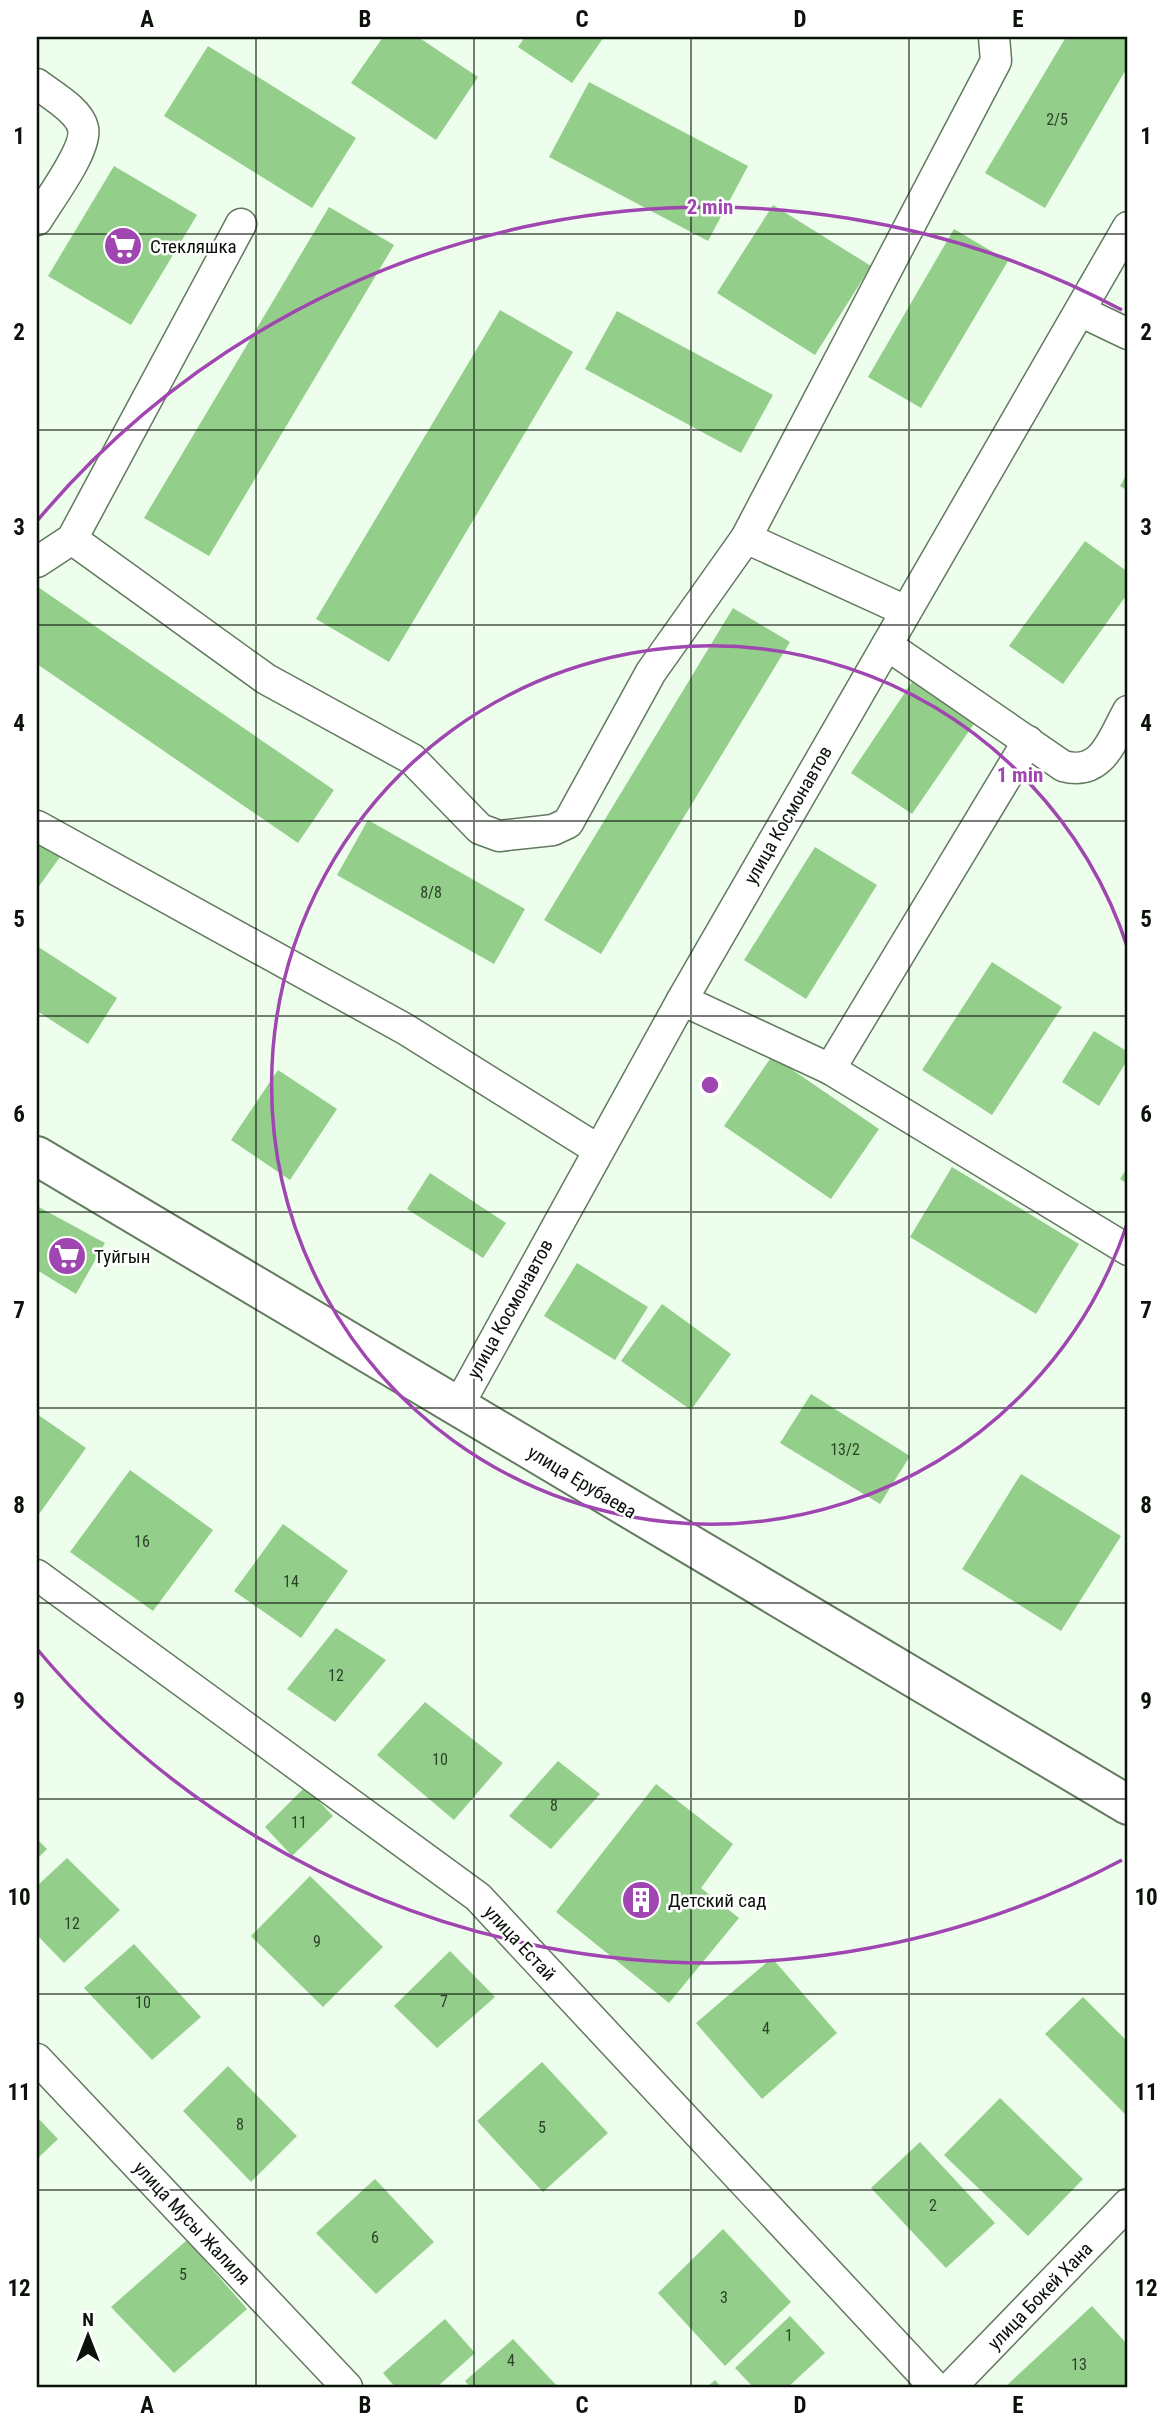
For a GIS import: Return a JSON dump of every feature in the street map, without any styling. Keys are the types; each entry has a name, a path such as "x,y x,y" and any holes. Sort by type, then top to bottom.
{"street":[{"path":"72,539 266,679 412,759 480,829 499,836 553,830 568,823 651,672 746,538 996,61 994,37"},
{"path":"37,84 73,112 83,128 81,148 37,220"},
{"path":"37,562 72,539 241,224"},
{"name":"улица Космонавтов","path":"457,1408 597,1149 1128,228"},
{"path":"1080,311 1128,334"},
{"path":"746,538 906,611"},
{"path":"887,645 1063,766 1076,770 1090,767 1102,756 1128,711"},
{"path":"830,1069 1028,741"},
{"path":"37,826 405,1029 597,1149"},
{"path":"682,1000 830,1069 1128,1251"},
{"name":"улица Ерубаева","path":"37,1156 1128,1805"},
{"name":"улица Естай","path":"37,1575 478,1897 934,2387"},
{"name":"улица Мусы Жалиля","path":"37,2059 347,2387"},
{"name":"улица Бокей Хана","path":"951,2387 1128,2204"}],"building":[{"path":"383,37 418,37 478,77 436,140 351,83"},
{"path":"525,37 604,37 572,83 518,47"},
{"path":"1066,37 1128,37 1128,66 1045,208 985,173"},
{"path":"208,46 356,138 312,208 164,116"},
{"path":"589,82 748,166 708,241 549,157"},
{"name":"Стекляшка","path":"114,166 197,215 131,325 48,276"},
{"path":"773,205 871,266 815,355 717,293"},
{"path":"329,207 394,245 209,556 144,518"},
{"path":"954,229 1008,261 921,408 868,377"},
{"path":"500,310 573,352 389,662 316,619"},
{"path":"617,311 773,395 741,453 585,369"},
{"path":"1128,472 1128,491 1120,486"},
{"path":"1085,541 1128,572 1128,593 1063,684 1009,646"},
{"path":"38,587 334,790 298,843 37,664"},
{"path":"733,608 790,642 601,954 544,920"},
{"path":"918,673 980,715 912,814 851,773"},
{"path":"368,820 525,909 494,964 337,875"},
{"path":"37,840 60,857 37,889"},
{"path":"815,847 877,885 806,999 744,960"},
{"path":"37,946 117,998 88,1044 37,1011"},
{"path":"992,962 1062,1007 992,1115 922,1070"},
{"path":"1094,1031 1128,1052 1128,1059 1099,1106 1062,1082"},
{"path":"772,1056 879,1129 831,1199 724,1126"},
{"path":"278,1070 337,1109 290,1180 231,1140"},
{"path":"1128,1166 1128,1184 1120,1179"},
{"path":"952,1167 1079,1244 1036,1314 910,1237"},
{"path":"430,1173 506,1223 483,1258 407,1209"},
{"name":"Туйгын","path":"37,1206 105,1243 76,1294 37,1270"},
{"path":"577,1263 648,1307 615,1360 544,1316"},
{"path":"662,1304 731,1354 691,1410 621,1361"},
{"path":"811,1394 910,1456 880,1504 780,1443"},
{"path":"37,1414 86,1448 37,1517"},
{"path":"130,1470 213,1530 153,1611 70,1552"},
{"path":"1021,1474 1121,1536 1061,1631 962,1569"},
{"path":"283,1524 348,1571 301,1638 234,1591"},
{"path":"336,1628 386,1660 335,1722 287,1689"},
{"path":"425,1702 503,1763 454,1820 377,1755"},
{"path":"558,1761 600,1794 551,1849 509,1816"},
{"name":"Детский сад","path":"656,1784 733,1844 701,1888 739,1918 669,2003 556,1912"},
{"path":"305,1787 333,1816 292,1856 265,1827"},
{"path":"37,1839 47,1849 37,1859"},
{"path":"67,1858 120,1910 64,1963 37,1935 37,1886"},
{"path":"310,1876 383,1947 323,2007 251,1936"},
{"path":"134,1944 201,2017 152,2060 84,1988"},
{"path":"450,1951 495,1997 437,2048 394,2006"},
{"path":"772,1958 837,2033 762,2099 696,2023"},
{"path":"1083,1997 1128,2042 1128,2117 1045,2034"},
{"path":"542,2062 608,2133 543,2192 477,2121"},
{"path":"228,2066 297,2136 251,2182 183,2111"},
{"path":"1000,2098 1083,2179 1028,2236 944,2155"},
{"path":"37,2117 58,2139 37,2159"},
{"path":"920,2142 995,2223 946,2268 871,2188"},
{"path":"375,2179 434,2242 376,2294 316,2233"},
{"path":"723,2229 791,2302 725,2366 658,2293"},
{"path":"187,2240 247,2309 174,2373 111,2307"},
{"path":"1092,2306 1128,2345 1128,2384 1125,2387 1005,2387"},
{"path":"790,2316 825,2353 788,2387 753,2387 735,2368"},
{"path":"445,2319 475,2353 437,2387 395,2387 383,2373"},
{"path":"513,2339 558,2387 470,2387 465,2381"},
{"path":"715,2380 721,2387 707,2387"}],"place":[{"name":"Стекляшка","path":"123,246"},
{"name":"Туйгын","path":"67,1256"},
{"name":"Детский сад","path":"641,1900"}]}
